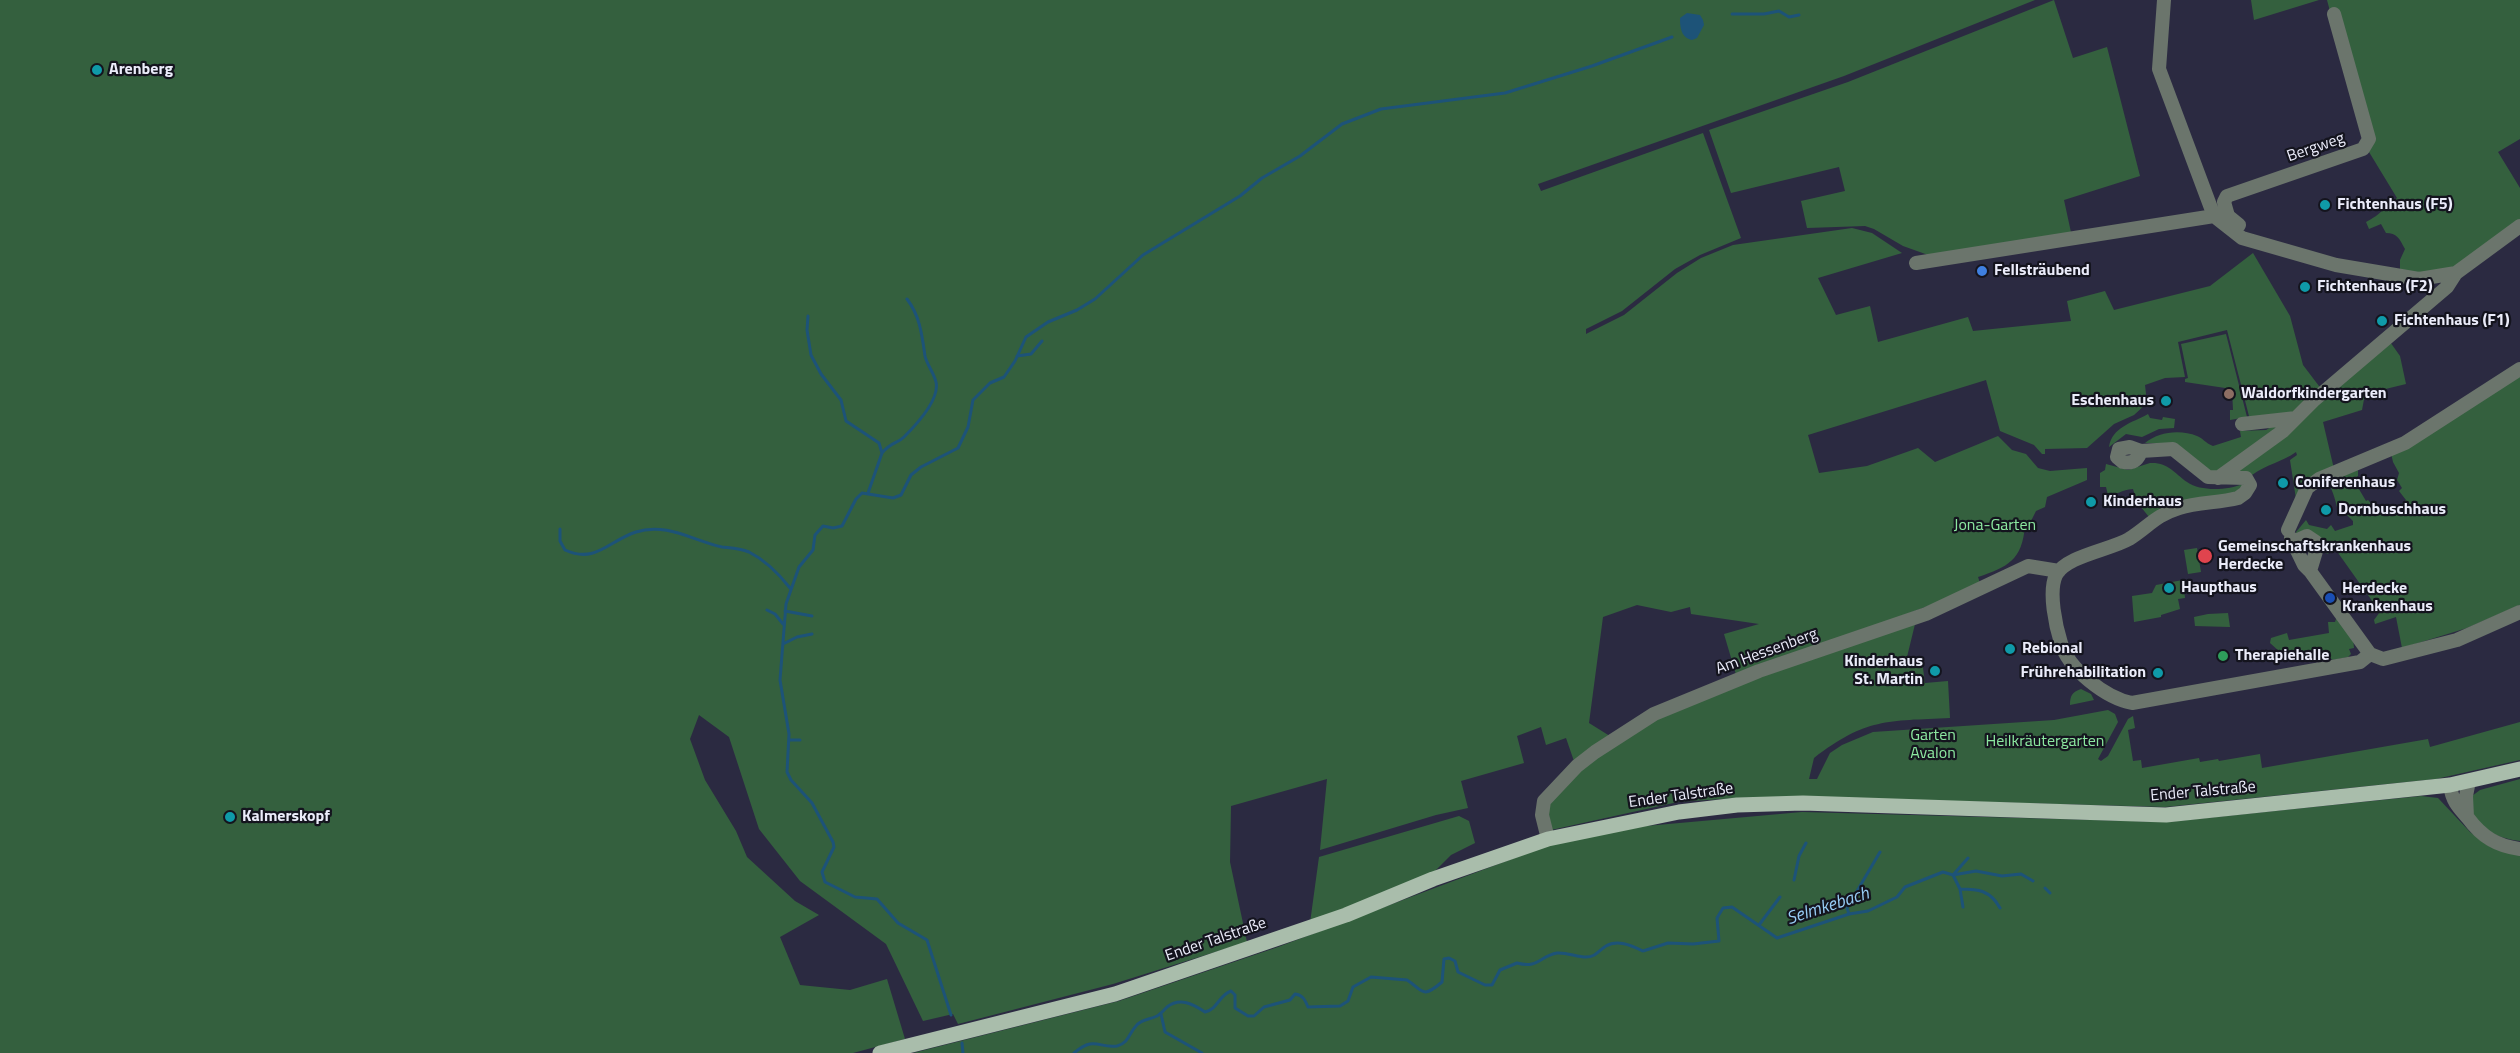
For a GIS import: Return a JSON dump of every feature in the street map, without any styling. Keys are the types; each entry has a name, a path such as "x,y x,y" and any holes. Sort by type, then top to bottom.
{"main road":[{"name":"Ender Talstraße","path":"880,1053 1115,994 1346,915 1433,879 1548,839 1679,812 1803,803 2166,815 2450,785 2520,769"}],"street":[{"path":"2164,0 2159,69 2214,216 2242,238 2336,265 2402,278 2433,278 2456,273"},
{"name":"Bergweg","path":"2242,238 2239,224 2228,216 2224,202 2226,196 2363,149 2369,139 2334,14"},
{"path":"1916,263 2214,216"},
{"path":"2218,478 2283,431 2447,287 2456,273 2520,226"},
{"path":"2520,369 2405,443 2319,479 2307,488 2288,530 2301,561 2311,567 2370,654 2383,658 2457,640 2520,612"},
{"path":"2242,424 2296,418"},
{"path":"2141,451 2173,449 2205,475 2218,478 2246,478 2250,485 2238,498 2181,507 2158,516 2127,540 2067,564 2060,571 2054,582 2055,617 2064,653 2073,666 2120,701 2132,703 2360,662 2370,654"},
{"path":"2288,530 2301,521"},
{"path":"2295,545 2303,537 2313,538 2317,548 2311,567"},
{"name":"Am Hessenberg","path":"1548,839 1542,815 1545,801 1577,766 1654,714 1759,671 1926,614 2028,566 2060,571"},
{"path":"2467,817 2466,796 2469,781"},
{"path":"2450,785 2456,807 2467,817 2474,828 2489,840 2520,849"}],"green space":[{"name":"Jona-Garten","path":"0,0 2035,0 1844,76 1538,184 1541,191 1703,133 1741,238 1700,255 1675,269 1622,311 1586,329 1586,334 1624,315 1677,273 1701,258 1733,245 1852,228 1872,233 1902,253 1818,278 1836,315 1870,306 1878,342 1968,317 1973,331 2071,321 2067,301 2105,291 2114,310 2210,286 2253,253 2290,316 2303,365 2322,390 2294,416 2250,420 2227,330 2178,342 2185,377 2165,378 2145,385 2147,403 2134,415 2114,424 2087,448 2045,449 2045,454 2042,454 2034,445 2000,431 1986,380 1808,435 1819,473 1867,466 1918,448 1935,462 1998,436 2012,450 2026,454 2038,468 2050,471 2087,468 2087,480 2047,497 2045,507 2036,511 2028,527 2025,526 2021,547 2017,554 1998,570 1978,577 1981,586 1737,678 1724,634 1759,624 1691,614 1690,607 1671,612 1637,605 1603,617 1589,723 1613,738 1575,764 1566,738 1546,745 1541,727 1517,736 1524,763 1461,781 1468,808 1436,815 1320,850 1327,779 1231,806 1230,862 1247,942 1113,984 958,1024 953,1014 923,1021 886,944 800,881 759,829 729,737 699,715 690,739 705,780 736,831 747,857 795,901 819,915 780,937 800,985 850,990 887,979 905,1039 853,1053 0,1053"},
{"path":"2054,0 2073,58 2107,47 2140,176 2064,200 2072,237 1931,256 1903,246 1865,226 1807,228 1801,201 1845,191 1839,167 1731,193 1709,130 1848,82"},
{"path":"2251,0 2319,0 2254,20"},
{"path":"2327,0 2520,0 2520,139 2498,152 2520,188 2520,222 2455,268 2435,273 2400,272 2400,260 2405,249 2399,239 2393,234 2386,233 2381,224 2369,229 2366,222 2397,198 2366,147"},
{"path":"2226,334 2247,417 2230,420 2230,410 2233,410 2232,389 2185,382 2188,378 2181,344"},
{"path":"2388,339 2400,356 2406,384 2365,394 2362,410 2323,422 2334,469 2296,499 2290,460 2297,455 2296,452 2252,475 2248,473 2226,475"},
{"path":"2520,374 2520,605 2467,628 2402,648 2396,617 2375,624 2374,620 2380,612 2336,550 2327,554 2321,546 2296,535 2296,532 2306,520 2309,525 2327,529 2331,525 2335,531 2353,525 2353,521 2347,515 2339,516 2327,481 2358,470 2358,476 2353,479 2366,501 2368,500 2381,514 2397,508 2406,500 2399,491 2402,488 2397,480 2399,473 2391,453"},
{"path":"2148,414 2150,418 2175,419 2174,428 2159,429 2142,437 2126,434 2109,447 2118,430"},
{"path":"2285,421 2218,472 2210,471 2172,443 2145,443 2156,436 2177,432 2197,436 2213,446 2241,437 2240,431 2266,430"},
{"path":"2150,463 2162,464 2187,482 2200,487 2215,489 2243,484 2245,486 2237,494 2149,517 2137,502 2133,489 2108,495 2106,487 2100,487 2100,473 2105,470 2106,464 2128,470"},
{"path":"2197,548 2201,572 2188,574 2184,550"},
{"path":"2183,580 2185,598 2178,599 2180,609 2161,615 2161,617 2134,622 2132,596 2152,593 2156,585 2167,583 2169,590 2172,589 2172,582"},
{"path":"2228,613 2230,627 2195,626 2194,617"},
{"path":"2337,616 2353,638 2354,648 2349,649 2351,654 2348,657 2333,660 2325,655 2290,661 2270,643 2271,638 2287,633 2289,640 2329,633 2328,622 2335,622"},
{"path":"1916,620 1906,661 1922,661 1925,683 1948,681 1950,718 1893,721 1848,735 1814,758 1809,779 1817,779 1830,753 1842,745 1873,732 2054,720 2108,710 2115,714 2118,722 2098,759 2101,761 2108,756 2128,719 2133,716 2135,728 2128,730 2133,761 2141,760 2142,768 2199,758 2200,762 2218,759 2219,761 2260,754 2262,768 2428,739 2430,747 2520,722 2520,760 2436,779 2165,807 1803,797 1737,798 1678,802 1551,830 1547,801 1579,768 1657,715"},
{"path":"2081,689 2091,694 2094,700 2070,705 2072,695"},
{"path":"2520,779 2520,841 2499,836 2479,824 2472,811 2472,796 2480,790"},
{"path":"2421,796 2438,798 2470,832 2487,845 2520,854 2520,1053 913,1053 1119,1001 1278,947 1549,845 1624,828 1802,812 2167,822"},
{"path":"1459,816 1469,821 1475,843 1451,855 1431,875 1310,923 1319,857"}],"water":[{"path":"1687,13 1700,15 1704,25 1697,38 1692,40 1683,35 1681,28 1680,18"}],"waterway":[{"path":"1732,14 1764,14 1779,11 1789,17 1799,15"},
{"path":"951,1015 927,940 898,923 877,899 855,897 825,882 822,872 834,847 833,842 812,803 791,780 787,772 789,734 780,680 786,604 799,567 813,550 815,535 823,526 833,528 842,526 856,499 862,493 893,498 901,495 911,475 921,467 958,448 968,427 973,400 990,383 1004,377 1015,361 1026,337 1048,322 1077,310 1095,299 1143,255 1240,196 1262,178 1300,156 1342,124 1381,109 1505,93 1592,66 1672,37"},
{"path":"882,453 904,437 920,419 931,404 936,389 936,382 925,356 918,319 907,299"},
{"path":"808,316 807,330 811,355 821,374 841,400 846,421 879,443 882,453 868,493"},
{"path":"1017,356 1031,354 1042,341"},
{"path":"560,529 560,541 565,550 576,554 594,553 636,532 658,529 669,531 722,547 749,552 761,559 790,588"},
{"path":"767,610 775,614 783,624"},
{"path":"785,611 812,616"},
{"path":"783,644 797,637 812,634"},
{"path":"789,740 800,740"},
{"path":"1794,880 1799,856 1806,843"},
{"path":"1849,914 1847,908 1880,852"},
{"path":"1968,858 1953,875 1960,889 1972,889 1988,894 2000,908"},
{"name":"Selmkebach","path":"1074,1053 1092,1044 1121,1045 1138,1024 1157,1016 1177,1002 1191,1004 1205,1012 1231,991 1235,995 1235,1008 1248,1016 1254,1016 1264,1007 1290,1000 1295,994 1302,997 1308,1007 1340,1006 1348,1001 1353,987 1371,977 1407,980 1423,992 1430,991 1442,982 1444,959 1449,958 1455,961 1458,972 1485,985 1492,985 1500,970 1517,963 1534,963 1557,953 1586,957 1615,943 1643,951 1668,943 1693,944 1719,941 1717,918 1723,908 1732,907 1777,938 1849,914 1868,911 1897,897 1905,887 1943,872 1953,875 1976,871 2002,876 2021,874 2033,881"},
{"name":"Selmkebach","path":"2045,888 2050,893"},
{"path":"1960,889 1963,907"},
{"path":"1759,925 1780,897"},
{"path":"1161,1014 1165,1032 1202,1053"},
{"path":"962,1043 963,1053"}],"place":[{"name":"Arenberg","path":"97,70"},
{"name":"Fichtenhaus (F5)","path":"2325,205"},
{"name":"Fellsträubend","path":"1982,271"},
{"name":"Fichtenhaus (F2)","path":"2305,287"},
{"name":"Fichtenhaus (F1)","path":"2382,321"},
{"name":"Waldorfkindergarten","path":"2229,394"},
{"name":"Eschenhaus","path":"2166,401"},
{"name":"Coniferenhaus","path":"2283,483"},
{"name":"Kinderhaus","path":"2091,502"},
{"name":"Dornbuschhaus","path":"2326,510"},
{"name":"Gemeinschaftskrankenhaus Herdecke","path":"2205,556"},
{"name":"Haupthaus","path":"2169,588"},
{"name":"Herdecke Krankenhaus","path":"2330,598"},
{"name":"Rebional","path":"2010,649"},
{"name":"Therapiehalle","path":"2223,656"},
{"name":"Kinderhaus St. Martin","path":"1935,671"},
{"name":"Frührehabilitation","path":"2158,673"},
{"name":"Kalmerskopf","path":"230,817"}],"park label":[{"name":"Heilkräutergarten","path":"2045,742"},
{"name":"Garten Avalon","path":"1933,745"}]}
